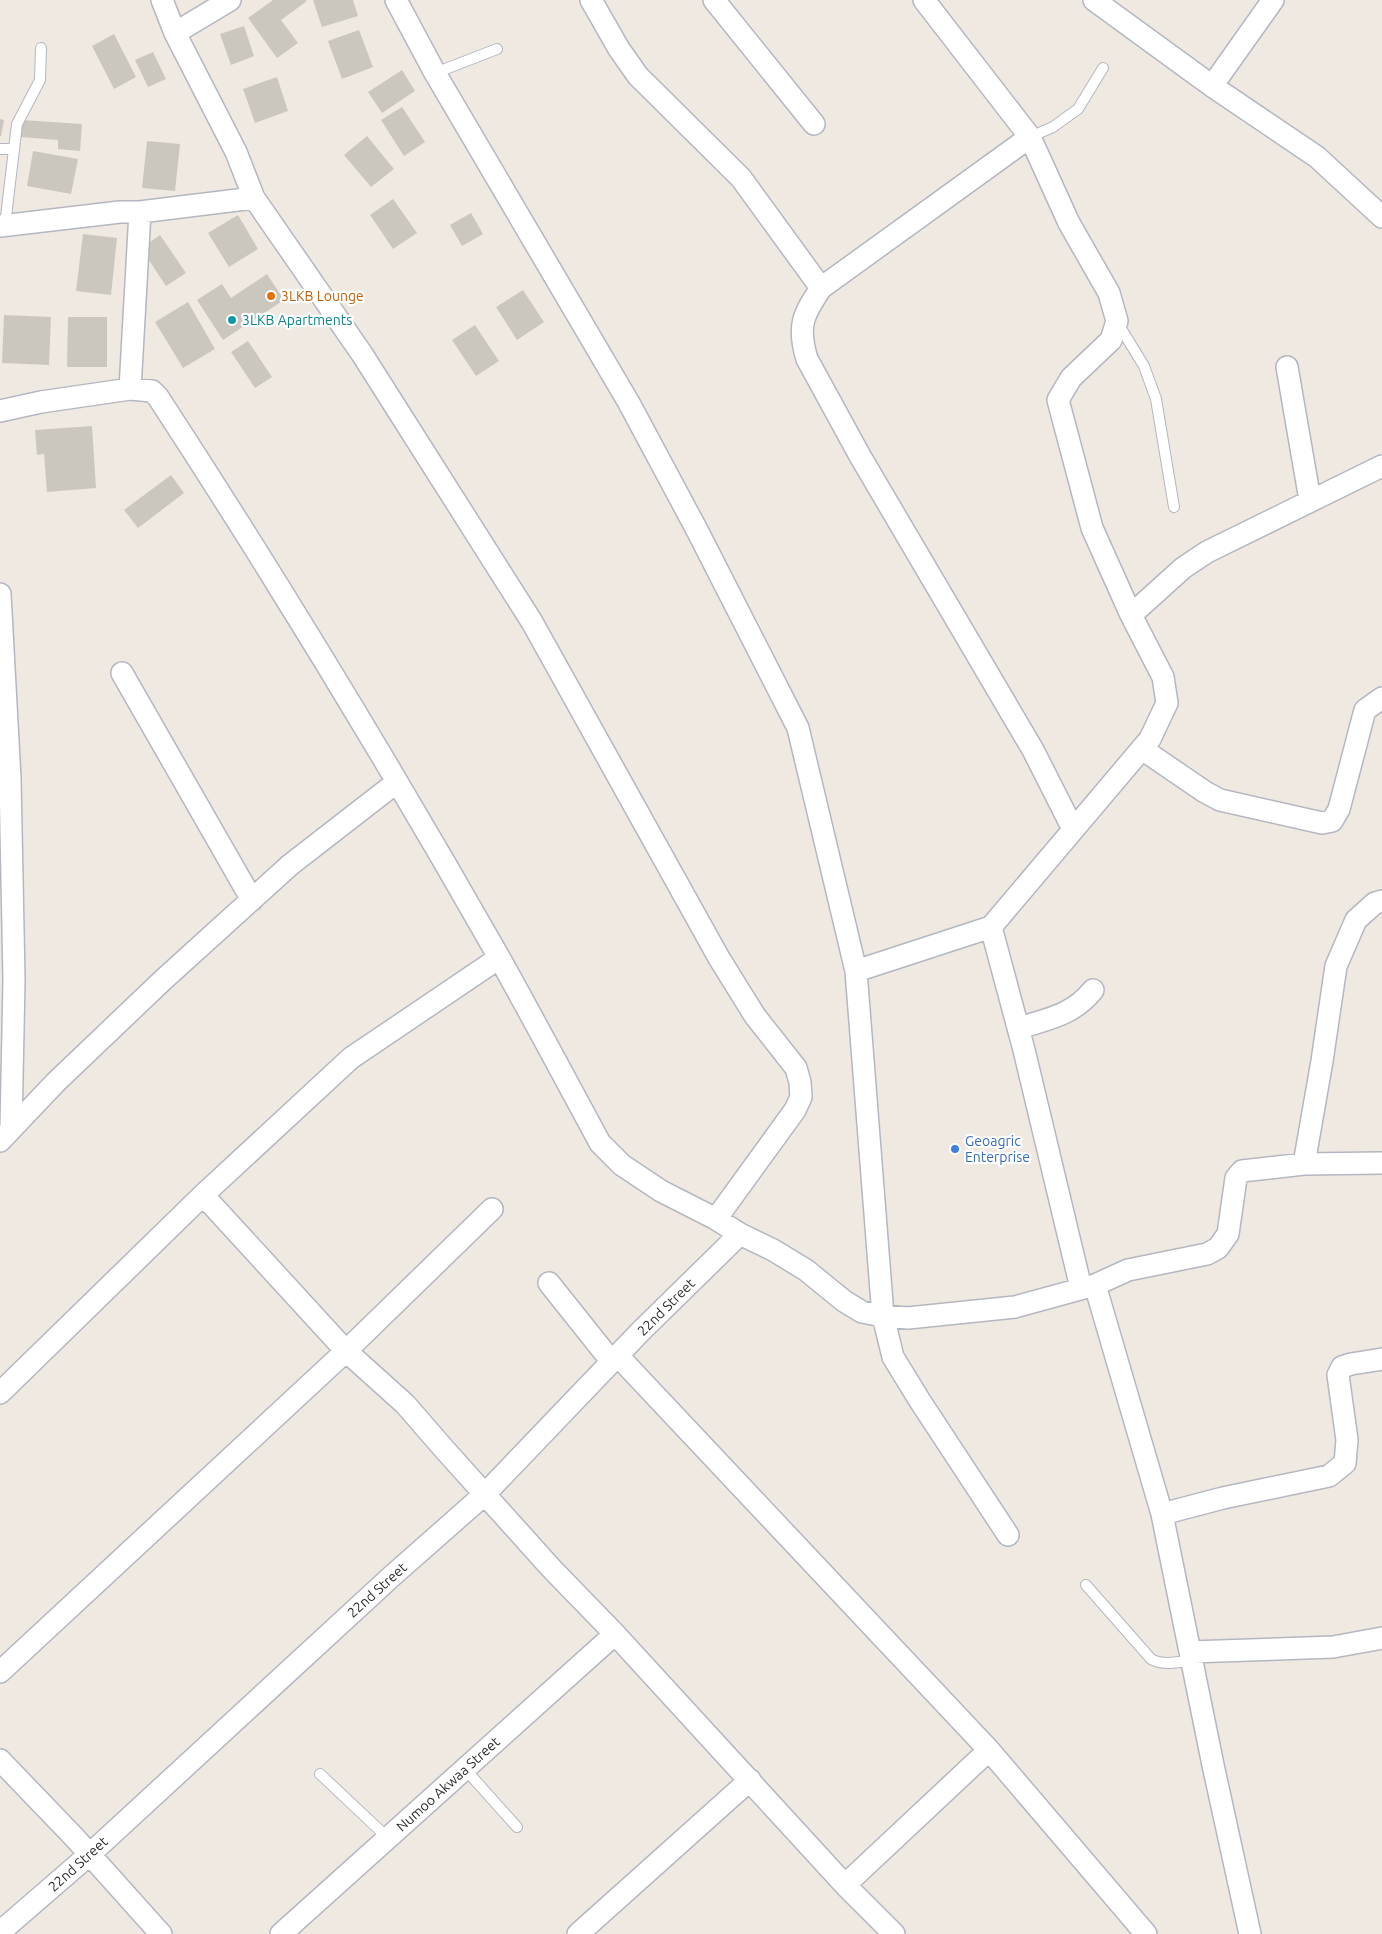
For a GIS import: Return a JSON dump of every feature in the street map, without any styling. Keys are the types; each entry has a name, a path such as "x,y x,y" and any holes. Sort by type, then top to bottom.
{"street":[{"path":"162,0 175,33 236,152 254,198 362,354 532,622 719,958 754,1016 796,1068 800,1082 801,1097 795,1110 716,1220"},
{"path":"175,33 230,0"},
{"path":"396,0 435,73 629,403 698,532 798,728 856,971 883,1316 893,1356 920,1401 1008,1535"},
{"path":"591,0 619,49 638,76 741,178 821,288"},
{"path":"714,0 814,124"},
{"path":"856,971 992,927 1150,739 1167,704 1164,678 1131,615 1092,528 1058,400 1071,378 1110,340 1117,321 1109,293 1069,224 1030,137 924,0"},
{"path":"1094,0 1212,86 1317,157 1382,217"},
{"path":"1212,86 1274,0"},
{"path":"1030,137 821,288 805,312 802,344 807,359 860,456 1033,750 1073,829"},
{"path":"2,225 120,212 140,212 254,198"},
{"path":"130,389 140,212"},
{"path":"1288,367 1310,500"},
{"path":"0,411 41,402 130,389 152,391 158,397 327,665 397,782 499,958 600,1143 622,1164 661,1191 773,1250 806,1270 844,1301 862,1312 908,1318 1014,1307 1088,1287 1128,1270 1207,1254 1218,1248 1228,1234 1236,1178 1242,1171 1304,1164 1382,1163"},
{"path":"1131,615 1183,568 1207,552 1382,466"},
{"path":"0,594 10,787 14,980 5,1134"},
{"path":"122,673 252,900"},
{"path":"1142,749 1205,792 1220,800 1322,823 1332,821 1339,809 1365,710 1382,698"},
{"path":"5,1134 56,1082 163,980 290,865 397,782"},
{"path":"1304,1164 1336,966 1356,920 1375,903 1382,901"},
{"path":"992,927 1088,1287 1162,1514 1213,1765 1250,1934"},
{"path":"0,1393 203,1195 351,1058 499,958"},
{"path":"1019,1028 1062,1014 1074,1008 1084,1001 1093,990"},
{"path":"203,1195 346,1351 405,1404 551,1568 615,1634 888,1932"},
{"path":"0,1672 346,1351 492,1209"},
{"name":"22nd Street","path":"0,1932 89,1855 392,1576 485,1494 615,1359 740,1234"},
{"path":"550,1283 615,1359 988,1750 1146,1934"},
{"path":"1162,1514 1223,1498 1329,1476 1345,1463 1347,1440 1338,1375 1342,1367 1382,1358"},
{"name":"Numoo Akwaa Street","path":"281,1934 615,1634"},
{"path":"1191,1656 1333,1647 1382,1638"},
{"path":"845,1884 988,1750"},
{"path":"0,1760 161,1934"},
{"path":"578,1934 750,1780"}],"lane":[{"path":"2,225 17,124 40,80 40,48"},
{"path":"435,73 497,49"},
{"path":"1030,137 1053,127 1078,109 1103,68"},
{"path":"0,149 14,149"},
{"path":"1117,321 1144,366 1156,399 1174,507"},
{"path":"1086,1585 1151,1659 1157,1663 1191,1656"},
{"path":"465,1769 516,1827"},
{"path":"320,1774 388,1838"}],"building":[{"path":"273,0 307,1 281,20 298,43 277,58 248,18"},
{"path":"313,0 353,0 358,16 322,27"},
{"path":"244,26 254,56 231,65 220,34"},
{"path":"359,30 373,67 342,79 328,41"},
{"path":"114,34 136,77 114,89 92,46"},
{"path":"153,52 166,79 148,87 135,60"},
{"path":"402,70 415,91 382,113 368,92"},
{"path":"277,77 288,111 255,123 243,89"},
{"path":"402,107 425,142 404,156 381,120"},
{"path":"0,119 4,120 1,136 0,136"},
{"path":"22,120 82,124 80,151 58,149 58,140 21,137"},
{"path":"367,136 394,169 371,187 344,155"},
{"path":"147,141 180,144 175,191 142,188"},
{"path":"33,151 78,159 71,194 27,186"},
{"path":"393,199 417,233 393,249 370,215"},
{"path":"471,213 483,234 462,246 450,225"},
{"path":"238,215 258,249 229,267 208,233"},
{"path":"83,234 117,238 111,295 76,291"},
{"path":"160,235 186,273 166,286 141,248"},
{"name":"3LKB Apartments","path":"267,274 284,300 223,340 197,300 222,284 231,298"},
{"path":"523,290 544,322 517,340 496,307"},
{"path":"188,302 215,349 183,368 155,322"},
{"path":"4,315 51,317 49,365 2,363"},
{"path":"68,317 107,317 107,367 67,367"},
{"path":"475,325 499,361 476,376 452,340"},
{"path":"248,341 272,377 255,388 231,352"},
{"path":"92,426 96,488 47,492 44,454 37,455 35,430"},
{"path":"171,475 184,493 138,528 124,510"}],"place":[{"name":"3LKB Lounge","path":"271,296"},
{"name":"3LKB Apartments","path":"232,320"},
{"name":"Geoagric Enterprise","path":"955,1149"}]}
